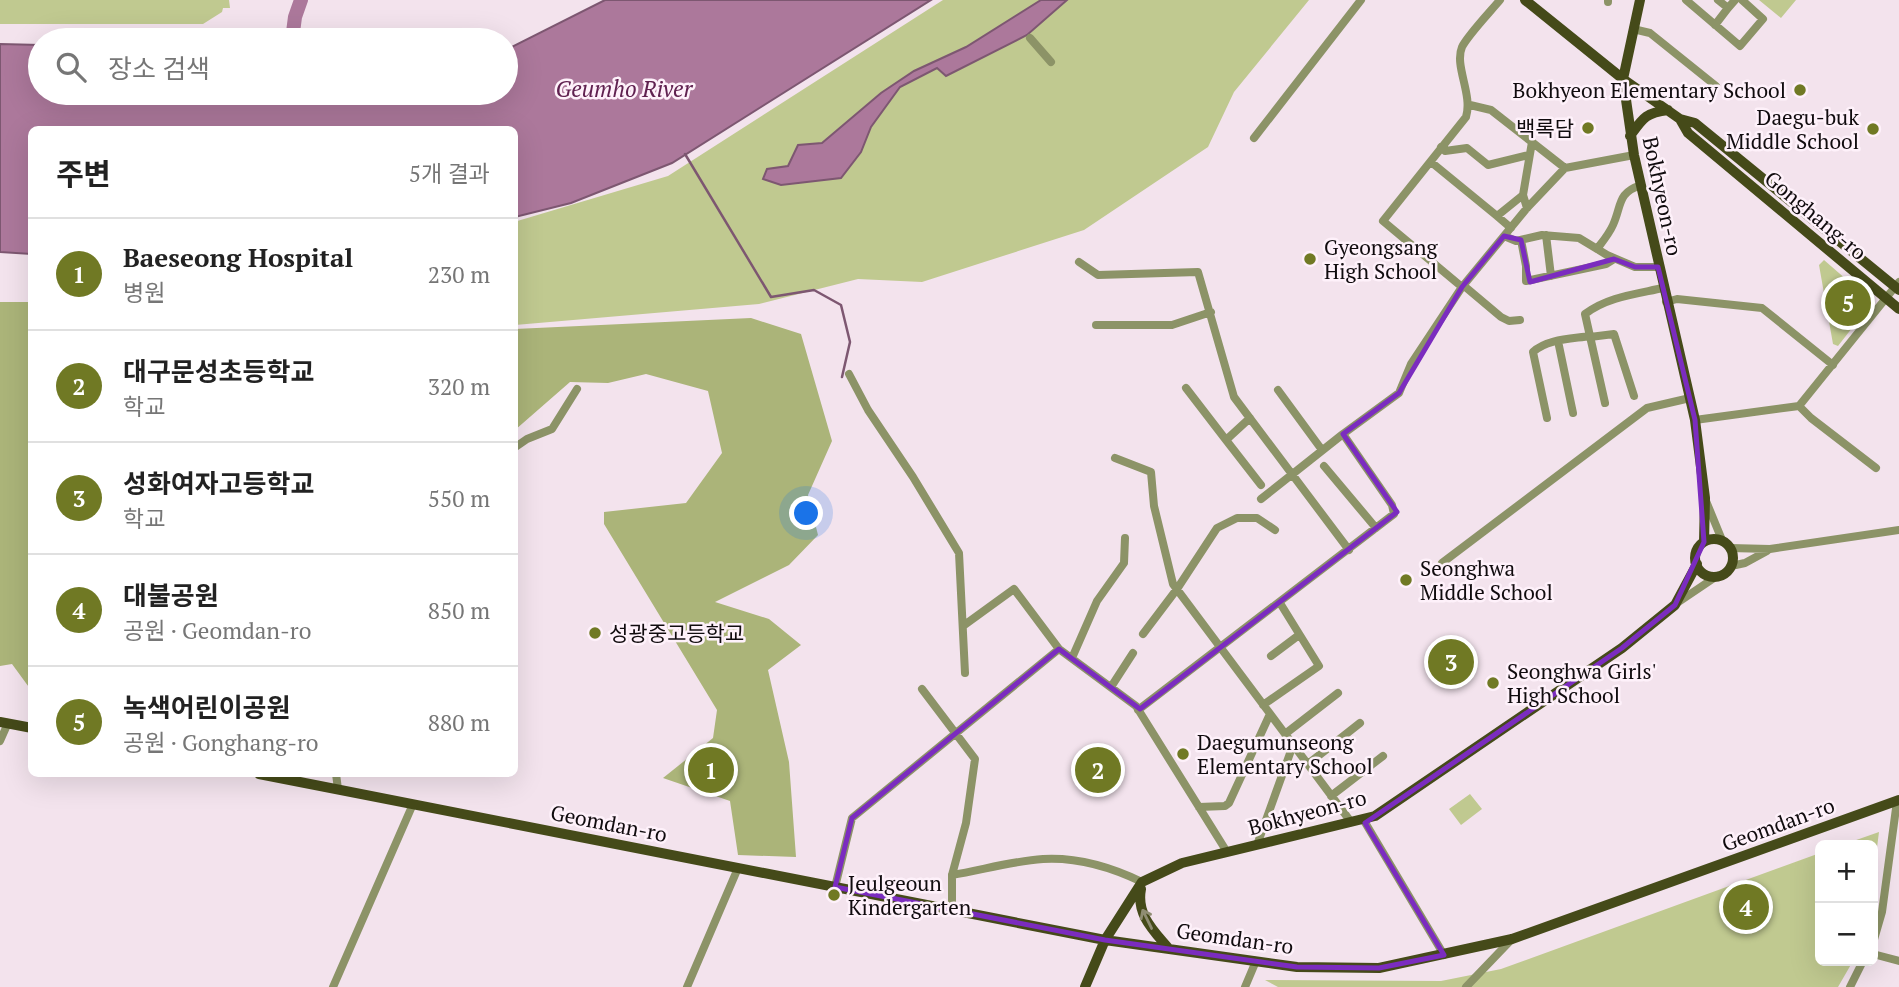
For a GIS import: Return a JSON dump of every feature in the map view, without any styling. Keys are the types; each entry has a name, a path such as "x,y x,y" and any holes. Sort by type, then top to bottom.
{"main road":[{"name":"Gonghang-ro","path":"1525,0 1623,79 1680,119 1695,123 1898,286"},
{"name":"Bokhyeon-ro","path":"1640,0 1623,79 1633,155 1695,420 1705,498 1704,542"},
{"path":"1630,136 1643,118 1651,113 1668,110"},
{"name":"Gonghang-ro","path":"1680,119 1688,133 1899,309"},
{"path":"1675,605 1697,564 1697,551 1704,542 1710,539 1722,540 1733,554 1731,566 1717,576 1704,573 1697,564"},
{"name":"Bokhyeon-ro","path":"1142,882 1182,863 1375,816 1622,648 1675,605"},
{"path":"4,723 28,727"},
{"name":"Geomdan-ro","path":"275,777 1105,940 1297,967 1379,968 1512,939 1898,800"},
{"path":"1085,987 1105,940 1142,882"},
{"path":"1142,882 1139,900 1147,923 1169,949"}],"street":[{"path":"1254,138 1362,0"},
{"path":"1500,0 1462,46 1461,59 1470,105 1466,117 1383,221 1501,317 1509,321 1520,320"},
{"path":"1686,0 1740,46 1763,19 1742,0"},
{"path":"1718,0 1728,8"},
{"path":"1715,25 1735,0"},
{"path":"1633,29 1650,33 1716,86"},
{"path":"1030,38 1052,62"},
{"path":"1470,105 1492,110 1565,169"},
{"path":"1527,208 1523,195 1531,141"},
{"path":"1441,147 1445,151 1467,148 1488,165 1529,155"},
{"path":"1261,499 1343,433 1399,393 1411,364 1462,286 1527,208 1565,169 1633,155"},
{"path":"1431,162 1511,228"},
{"path":"1597,249 1612,229 1620,201 1629,189 1641,185"},
{"path":"1497,216 1523,195"},
{"path":"1504,236 1516,241 1546,235 1579,238 1614,259 1636,267 1658,267"},
{"path":"1546,235 1551,276"},
{"path":"1521,240 1526,281 1606,264 1614,259"},
{"path":"1079,262 1098,275 1198,272 1234,397 1349,550"},
{"path":"1695,420 1799,406 1885,298 1898,286"},
{"path":"1605,403 1585,314 1598,304 1663,288"},
{"path":"1666,302 1677,299 1762,308 1833,365"},
{"path":"1096,325 1172,325 1211,312"},
{"path":"1547,418 1533,352 1540,346 1558,341 1614,334 1634,396"},
{"path":"1558,341 1573,413"},
{"path":"849,374 868,410 959,552 965,673"},
{"path":"1186,388 1261,485"},
{"path":"518,445 552,429 577,389"},
{"path":"1278,390 1322,450"},
{"path":"1442,563 1647,408 1690,398"},
{"path":"1799,406 1876,468"},
{"path":"1226,440 1250,418"},
{"path":"1138,710 1394,514 1392,505 1343,433"},
{"path":"1115,458 1151,472 1154,506 1173,584 1351,822"},
{"path":"1324,466 1376,528"},
{"path":"1705,498 1722,540"},
{"path":"1143,634 1177,589 1217,528 1237,518 1257,518 1275,530"},
{"path":"1730,548 1770,550 1899,530"},
{"path":"1072,658 1097,601 1124,563 1125,538"},
{"path":"1731,566 1745,563 1770,550"},
{"path":"1675,605 1717,576"},
{"path":"963,626 1014,589 1059,649 1138,710 1227,852"},
{"path":"1263,705 1319,666 1280,603"},
{"path":"1271,656 1299,635"},
{"path":"835,887 852,818 1059,649"},
{"path":"1111,687 1133,653"},
{"path":"922,689 975,759 966,823 952,875 952,908"},
{"path":"1285,734 1338,693"},
{"path":"1199,807 1226,806 1229,803 1270,714"},
{"path":"0,741 4,723"},
{"path":"1308,764 1360,723"},
{"path":"1257,845 1293,745"},
{"path":"1331,796 1383,756"},
{"path":"336,777 338,789"},
{"path":"1878,926 1896,830 1898,800"},
{"path":"333,987 413,804"},
{"path":"1363,820 1444,955"},
{"path":"952,875 1043,859 1087,863 1116,870 1142,882"},
{"path":"687,987 738,868"},
{"name":"Geomdan-ro","path":"1466,987 1512,939"},
{"path":"1878,955 1899,961"},
{"path":"1245,987 1256,961"},
{"path":"1850,987 1860,966"}],"highlighted area":[{"path":"1504,236 1521,240 1530,282 1614,259 1635,267 1658,267 1695,420 1704,542 1675,605 1622,648 1365,823 1444,955 1379,968 1297,967 1105,940 835,887 852,818 1059,649 1140,709 1397,512 1343,434 1399,393 1462,287"}],"green space":[{"path":"0,0 229,0 230,8 223,8 222,12 203,24 0,24"},
{"path":"943,0 1309,0 1234,92 1208,147 1084,230 922,282 858,279 759,304 518,325 518,221 668,176"},
{"path":"1759,0 1796,0 1781,18"},
{"path":"1824,260 1870,300 1870,305 1838,346 1833,344 1819,265"},
{"path":"0,302 28,302 28,686 12,664 0,666"},
{"path":"751,318 801,334 832,441 808,495 818,535 789,565 715,602 769,619 801,645 768,670 789,762 796,857 738,855 730,801 663,778 713,738 717,710 604,524 604,512 686,503 722,453 708,391 646,374 608,383 570,382 518,427 518,329"},
{"path":"1470,794 1482,809 1461,825 1449,809"},
{"path":"1879,832 1878,840 1856,840"},
{"path":"1815,855 1815,966 1850,966 1838,987 1278,987 1265,980 1441,981 1501,969"}],"water":[{"name":"Geumho River","path":"605,0 931,0 672,163 571,203 518,216 518,126 28,126 28,254 0,252 0,44 28,45 28,105 518,105 518,44"},
{"path":"1041,0 1067,0 1027,35 946,76 937,68 900,87 871,127 861,152 841,178 781,185 763,179 767,169 788,166 798,145 822,143 881,93 914,71 966,47"}],"waterway":[{"path":"294,28 301,0"},
{"path":"685,154 771,297 814,290 841,305 850,342 842,377"}],"place":[{"name":"Bokhyeon Elementary School","path":"1800,90"},
{"name":"백록담","path":"1588,128"},
{"name":"Daegu-buk Middle School","path":"1873,129"},
{"name":"Gyeongsang High School","path":"1310,259"},
{"name":"녹색어린이공원","path":"1848,303"},
{"name":"Seonghwa Middle School","path":"1406,580"},
{"name":"성광중고등학교","path":"595,633"},
{"name":"성화여자고등학교","path":"1451,662"},
{"name":"Seonghwa Girls' High School","path":"1493,683"},
{"name":"Daegumunseong Elementary School","path":"1183,754"},
{"name":"Baeseong Hospital","path":"711,770"},
{"name":"대구문성초등학교","path":"1098,770"},
{"name":"Jeulgeoun Kindergarten","path":"834,895"},
{"name":"대불공원","path":"1746,907"}]}
